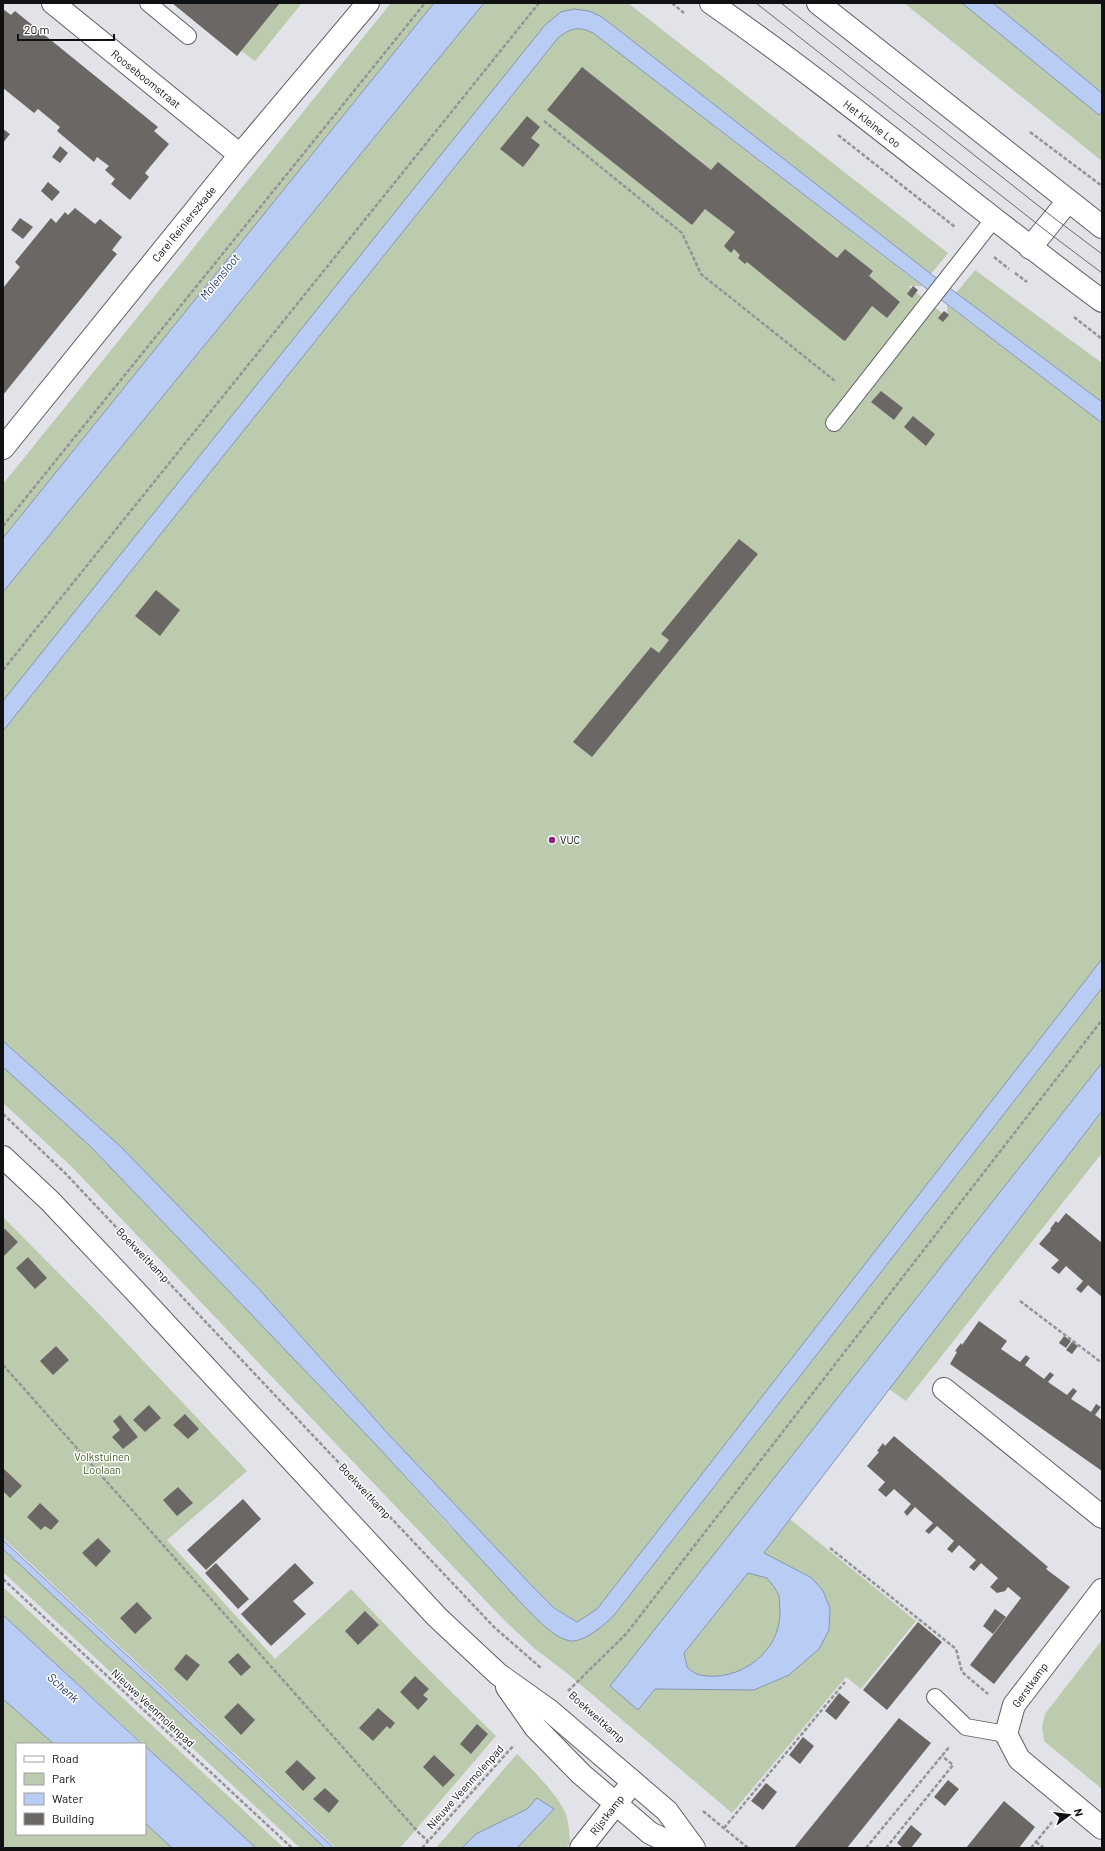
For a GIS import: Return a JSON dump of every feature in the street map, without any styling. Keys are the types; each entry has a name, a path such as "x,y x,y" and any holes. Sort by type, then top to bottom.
{"street":[{"name":"Rooseboomstraat","path":"53,3 240,155"},
{"name":"Carel Reinierszkade","path":"3,448 240,155 368,3"},
{"name":"Het Kleine Loo","path":"711,3 782,53 993,220 1102,301"},
{"path":"818,3 1102,227"},
{"path":"1030,248 1068,201"},
{"path":"3,1157 50,1201 115,1269 437,1617 498,1674 550,1711 667,1811 694,1848"},
{"path":"944,1389 1102,1517"},
{"name":"Gerstkamp","path":"1006,1734 1011,1712 1014,1706 1102,1590"},
{"path":"498,1674 535,1727 581,1774 650,1833 682,1848"},
{"path":"1006,1734 1019,1759 1102,1828"},
{"name":"Rijstkamp","path":"582,1848 633,1782"}],"lane":[{"path":"148,3 188,36"},
{"path":"834,423 993,220"},
{"path":"936,1697 966,1727 1006,1734"}],"path":[{"path":"3,526 425,3"},
{"path":"3,670 539,3"},
{"path":"544,121 682,233 701,274 854,397"},
{"path":"1028,130 1102,186"},
{"path":"568,1691 626,1634 1102,1020"},
{"name":"Boekweitkamp","path":"3,1114 71,1179 494,1628 545,1672"},
{"path":"1020,1301 1102,1363"},
{"path":"3,1365 419,1833 428,1841"},
{"path":"830,1548 956,1650 962,1672 1011,1712"},
{"name":"Nieuwe Veenmolenpad","path":"3,1579 292,1848"},
{"path":"724,1828 845,1682"},
{"name":"Boekweitkamp","path":"562,1686 574,1696"},
{"path":"866,1848 966,1727"},
{"name":"Nieuwe Veenmolenpad","path":"422,1848 516,1742"},
{"path":"886,1848 953,1766 942,1756"},
{"path":"700,1808 748,1848"},
{"path":"1036,1842 1044,1848"}],"green space":[{"path":"278,3 302,3 255,61 240,50"},
{"path":"391,3 434,3 3,538 3,484"},
{"path":"484,3 628,3 948,253 931,274 602,17 589,11 574,9 3,701 3,592"},
{"path":"904,3 962,3 1099,115 1102,112 1102,161"},
{"path":"993,3 1102,3 1102,93"},
{"name":"VUC","path":"574,28 583,28 593,33 922,286 908,286 947,317 947,305 1102,423 1102,959 597,1609 577,1622 554,1607 535,1589 390,1436 258,1288 3,1047 3,731 558,38 566,31"},
{"path":"975,270 1102,363 1102,402 956,293"},
{"path":"1102,988 1102,1063 610,1686 638,1710 655,1689 754,1690 819,1649 829,1630 830,1608 812,1578 764,1553 790,1519 916,1621 861,1689 846,1677 732,1813 568,1674 534,1648 504,1620 71,1166 3,1103 3,1067 91,1147 380,1449 449,1526 572,1641 596,1630 615,1614"},
{"path":"1102,1111 1102,1153 906,1401 889,1389"},
{"name":"Volkstuinen Loolaan","path":"3,1217 101,1316 247,1471 167,1540 275,1659 351,1589 414,1655 496,1736 400,1848 336,1848 3,1538"},
{"path":"3,1549 325,1848 300,1848 3,1572"},
{"path":"749,1572 767,1578 779,1596 780,1611 778,1626 773,1639 765,1651 755,1661 743,1669 729,1674 715,1676 694,1673 687,1667 684,1653"},
{"path":"3,1587 284,1848 256,1848 146,1747 146,1743 142,1743 3,1615"},
{"path":"1102,1640 1102,1789 1044,1741 1042,1727 1045,1714"},
{"path":"3,1699 53,1743 16,1743 16,1835 146,1835 146,1824 172,1848 3,1848"},
{"path":"517,1754 546,1784 565,1811 568,1821 570,1843 566,1848 517,1848 554,1809 527,1809 476,1834 462,1848 436,1848"}],"water":[{"name":"Molensloot","path":"434,3 484,3 3,592 3,538"},
{"path":"962,3 993,3 1102,93 1102,112 1099,115"},
{"path":"574,9 589,11 602,17 931,274 1102,402 1102,423 593,33 583,29 571,30 558,38 3,731 3,701 545,25 561,12"},
{"path":"1102,959 1102,988 615,1614 589,1635 571,1641 551,1632 532,1615 380,1449 91,1147 3,1067 3,1041 121,1147 258,1288 390,1436 535,1589 554,1608 577,1622 597,1609"},
{"path":"1102,1063 1102,1111 764,1553 812,1578 823,1591 830,1608 829,1630 819,1649 789,1675 754,1690 655,1689 638,1710 610,1686","holes":["748,1573 767,1578 779,1596 780,1611 778,1626 773,1639 765,1651 755,1661 743,1669 729,1674 715,1676 694,1673 687,1667 684,1653"]},
{"path":"3,1540 334,1848 325,1848 3,1549"},
{"name":"Schenk","path":"3,1615 141,1743 53,1743 3,1699"},
{"path":"146,1747 256,1848 172,1848 146,1824"},
{"path":"537,1798 554,1809 517,1848 462,1848 476,1834 527,1809"}],"building":[{"path":"172,3 280,3 237,56"},
{"path":"3,9 11,15 15,11 158,127 154,131 169,144 145,173 149,177 130,200 111,184 115,179 105,170 109,166 97,157 94,162 57,131 60,127 38,109 34,113 3,88"},
{"path":"582,67 711,170 718,162 837,258 845,249 873,271 869,276 900,302 887,318 872,306 845,341 843,340 747,262 745,264 738,258 740,255 734,249 731,253 724,246 735,232 705,209 692,225 547,110"},
{"path":"527,116 540,127 531,138 540,145 523,167 500,149"},
{"path":"3,129 10,134 3,143"},
{"path":"60,146 68,153 60,163 52,157"},
{"path":"48,182 60,192 52,201 41,191"},
{"path":"75,208 95,224 100,219 122,237 112,250 117,254 3,395 3,288 20,267 15,262 51,218 56,223 65,212 68,215"},
{"path":"20,218 33,227 23,239 11,230"},
{"path":"913,286 918,290 912,298 907,294"},
{"path":"944,311 949,315 943,322 938,318"},
{"path":"881,391 903,408 894,420 871,402"},
{"path":"913,416 935,434 926,446 904,427"},
{"path":"739,539 758,554 592,757 573,742 651,647 659,653 669,640 661,634"},
{"path":"156,590 180,610 160,636 135,616"},
{"path":"1066,1213 1102,1243 1102,1297 1088,1285 1081,1293 1076,1289 1083,1281 1066,1266 1059,1274 1051,1268 1059,1260 1039,1244 1051,1230 1050,1229 1056,1221 1058,1223"},
{"path":"5,1229 18,1242 3,1257 3,1230"},
{"path":"28,1257 47,1278 35,1289 16,1268"},
{"path":"979,1321 1007,1341 1001,1349 1020,1362 1026,1355 1030,1358 1025,1365 1044,1379 1050,1372 1054,1375 1048,1382 1067,1395 1073,1388 1077,1391 1071,1399 1091,1412 1096,1404 1101,1407 1095,1415 1102,1420 1102,1471 950,1364 957,1352 955,1351 961,1343 962,1345"},
{"path":"1064,1336 1071,1341 1066,1348 1059,1343"},
{"path":"1072,1342 1078,1346 1072,1354 1066,1350"},
{"path":"56,1346 69,1360 53,1375 40,1361"},
{"path":"149,1405 161,1418 145,1432 133,1420"},
{"path":"185,1414 199,1429 188,1439 173,1425"},
{"path":"120,1415 138,1437 123,1449 112,1437 120,1430 113,1421"},
{"path":"894,1436 1048,1567 1046,1569 1070,1587 994,1684 970,1665 1021,1598 1008,1587 1005,1591 997,1593 990,1587 998,1578 981,1563 974,1571 969,1567 976,1560 959,1545 952,1553 947,1549 954,1541 937,1526 929,1534 925,1531 933,1523 915,1507 907,1516 904,1512 911,1504 894,1489 886,1497 878,1490 885,1482 867,1466 879,1452 877,1451 883,1443 885,1446"},
{"path":"4,1469 22,1486 10,1498 3,1491"},
{"path":"178,1487 193,1503 177,1516 163,1500"},
{"path":"243,1499 261,1519 206,1570 187,1550"},
{"path":"40,1503 59,1521 51,1530 45,1526 41,1530 27,1517"},
{"path":"98,1538 111,1551 96,1567 82,1553"},
{"path":"216,1563 249,1599 238,1609 205,1573"},
{"path":"295,1563 314,1583 293,1601 306,1614 271,1646 241,1614"},
{"path":"137,1602 152,1618 135,1634 120,1618"},
{"path":"995,1609 1006,1617 993,1634 983,1626"},
{"path":"365,1611 379,1625 358,1645 345,1631"},
{"path":"918,1622 942,1642 887,1710 863,1690"},
{"path":"238,1653 251,1667 241,1676 228,1662"},
{"path":"186,1654 200,1665 187,1681 174,1669"},
{"path":"415,1676 429,1689 423,1695 428,1699 418,1710 400,1692"},
{"path":"839,1693 850,1702 836,1720 825,1711"},
{"path":"238,1703 255,1720 241,1735 224,1717"},
{"path":"378,1708 395,1723 390,1729 387,1726 373,1741 359,1728"},
{"path":"899,1718 931,1743 847,1848 794,1848"},
{"path":"477,1724 488,1734 471,1754 460,1744"},
{"path":"803,1737 814,1746 800,1764 789,1755"},
{"path":"434,1755 455,1775 443,1787 423,1767"},
{"path":"297,1760 316,1778 303,1791 285,1772"},
{"path":"948,1780 959,1789 945,1806 934,1797"},
{"path":"766,1783 777,1792 763,1810 751,1801"},
{"path":"325,1788 339,1801 329,1813 313,1799"},
{"path":"1004,1801 1035,1827 1019,1848 966,1848"},
{"path":"911,1825 922,1834 911,1848 903,1848 897,1843"}],"tram line":[{"path":"756,3 1102,273"},
{"path":"781,3 1054,218 1102,254"}],"place":[{"name":"VUC","path":"552,840"}]}
